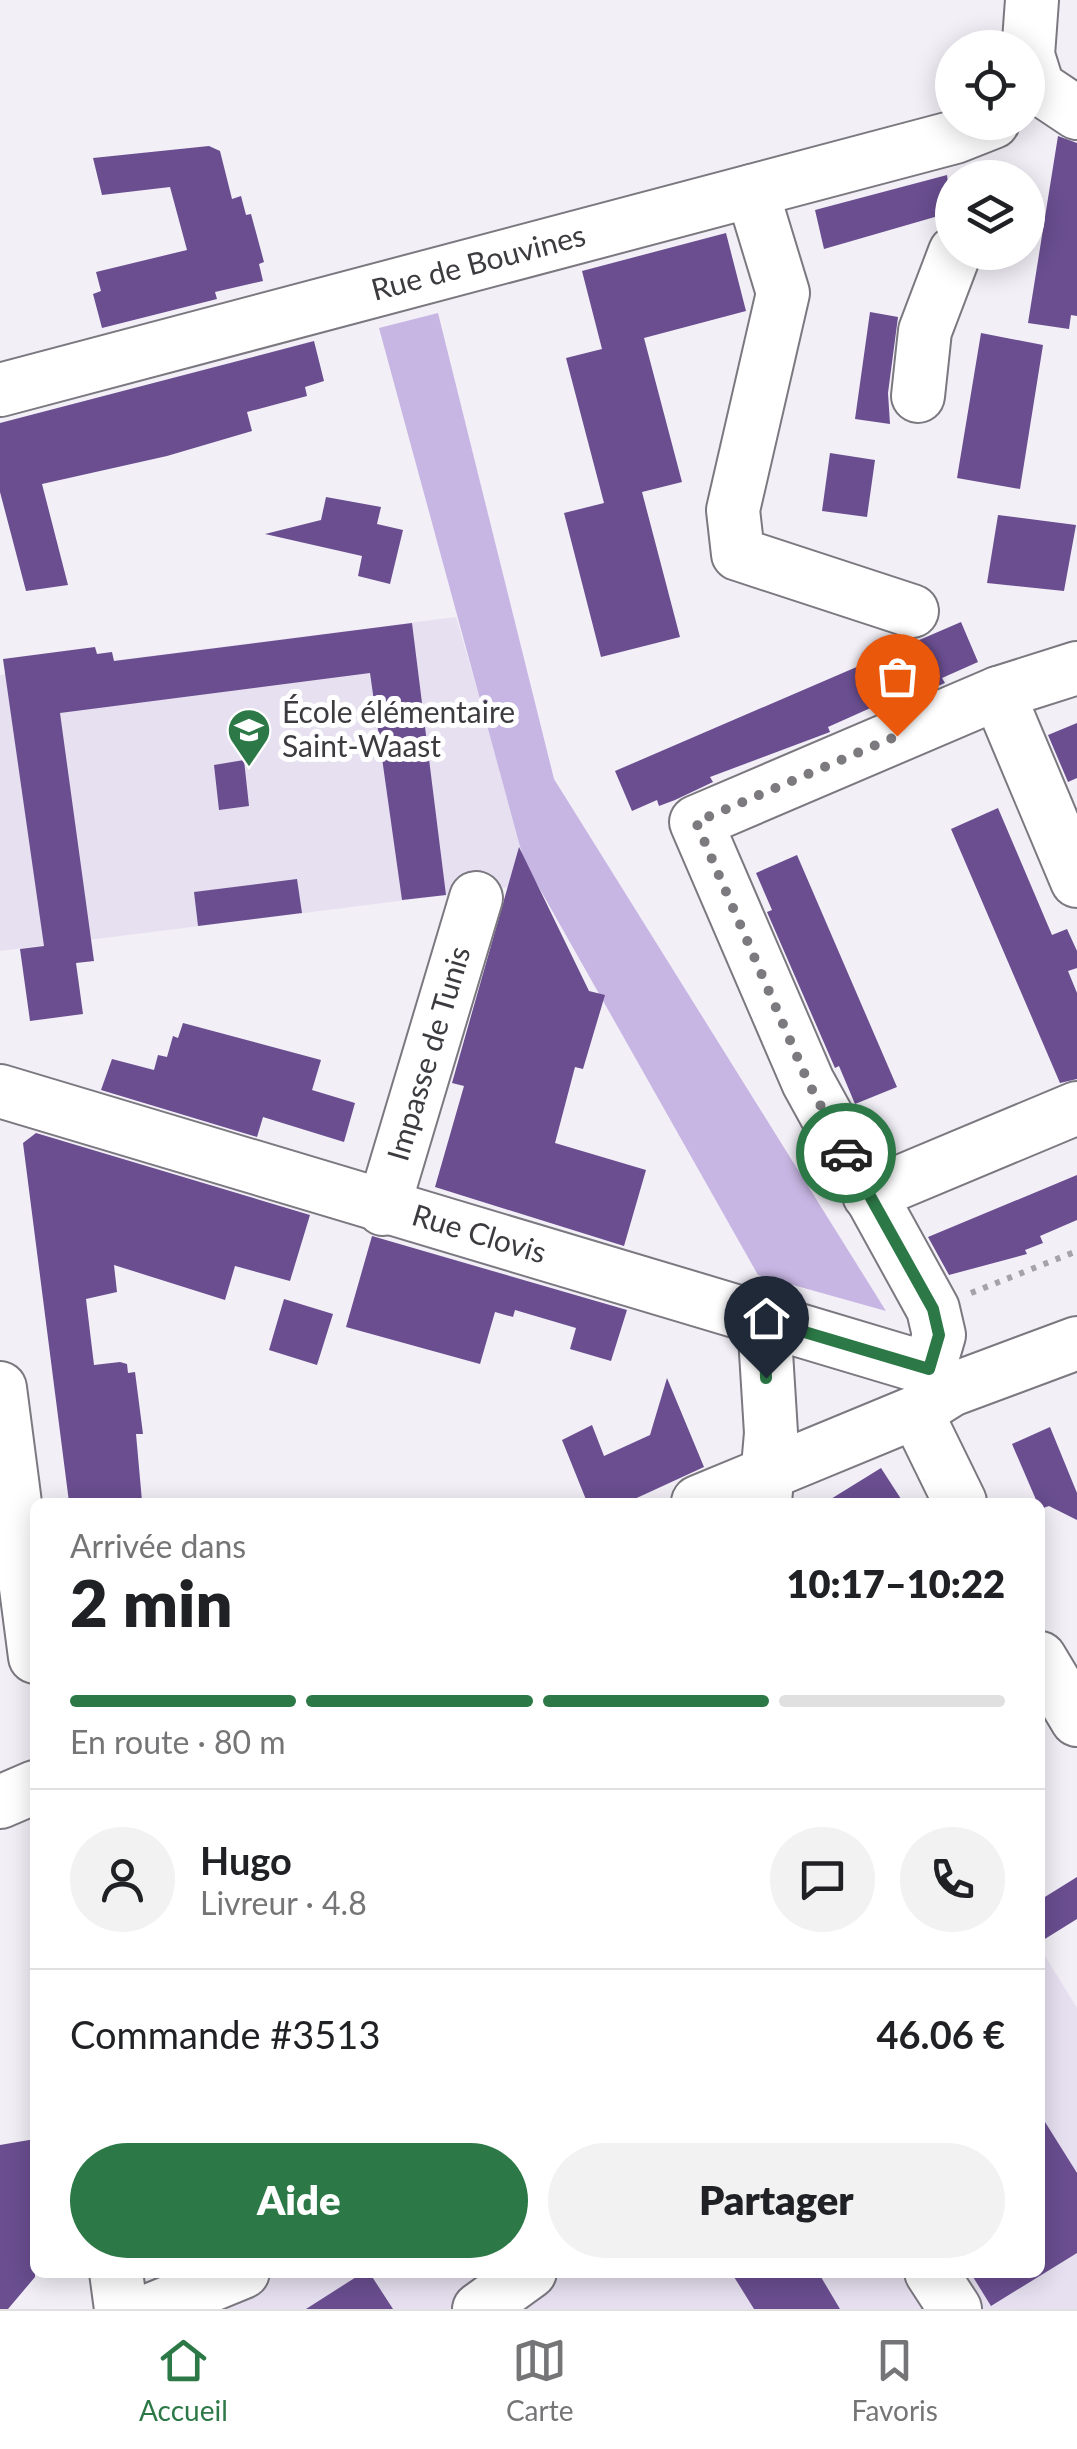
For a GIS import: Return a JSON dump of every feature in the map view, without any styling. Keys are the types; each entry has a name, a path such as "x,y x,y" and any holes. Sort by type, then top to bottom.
{"street":[{"path":"1030,30 1032,0"},
{"name":"Rue de Bouvines","path":"0,390 945,140"},
{"path":"752,191 782,292 733,510 738,554 912,611"},
{"path":"918,396 925,331 949,270"},
{"path":"959,1498 932,1390 939,1335 933,1309 808,1082 696,822 998,693 1077,668"},
{"path":"998,693 1068,846"},
{"name":"Impasse de Tunis","path":"384,1209 476,898"},
{"name":"Rue Clovis","path":"0,1091 764,1320 932,1390"},
{"path":"869,1194 1077,1108"},
{"path":"764,1320 771,1433 767,1487"},
{"path":"716,1498 767,1487 932,1390 1077,1344"},
{"path":"0,1388 30,1619"},
{"path":"1045,1666 1077,1720"},
{"path":"0,1802 30,1790"},
{"path":"117,2278 120,2309"},
{"path":"153,2309 228,2278"},
{"path":"936,2278 955,2309"}],"path":[{"path":"933,1309 1077,1251"}],"shaded area":[{"path":"438,313 554,779 886,1311 758,1275 524,861 379,328"},
{"name":"École élémentaire Saint-Waast","path":"456,617 534,884 0,951 0,675"},
{"path":"1045,1956 1077,2008 1077,2309 104,2309 233,2278 1045,2278"}],"building":[{"path":"1058,136 1077,143 1077,316 1071,315 1069,329 1028,323 1037,270 1045,270 1045,217"},
{"path":"209,146 220,151 232,199 241,196 246,215 251,214 264,262 259,264 263,281 215,292 217,299 102,328 93,294 101,291 96,272 187,250 170,187 102,195 93,158"},
{"path":"935,178 935,217 824,249 815,210"},
{"path":"726,233 746,311 644,338 682,482 642,492 680,637 601,657 564,513 604,503 566,358 602,349 582,271"},
{"path":"870,312 898,317 888,393 890,424 855,419"},
{"path":"981,333 1043,345 1020,489 957,478"},
{"path":"314,341 324,381 305,387 307,396 247,412 252,431 167,456 42,484 68,585 26,591 0,492 0,423"},
{"path":"830,453 875,460 867,517 822,511"},
{"path":"326,497 381,507 377,524 403,530 390,584 358,576 362,556 265,534 321,520"},
{"path":"998,515 1076,525 1064,591 987,583"},
{"path":"961,622 978,662 942,678 945,683 887,708 884,702 828,727 830,732 710,777 713,782 675,800 659,806 657,800 632,811 615,771"},
{"path":"412,623 446,895 402,900 370,673 60,713 94,961 76,963 83,1014 30,1021 20,949 44,946 3,659 95,647 97,654 112,652 114,661"},
{"path":"1077,723 1077,778 1068,782 1048,735"},
{"path":"244,760 249,806 219,810 214,765"},
{"path":"998,808 1052,935 1067,929 1077,951 1077,968 1068,971 1077,993 1077,1079 1060,1083 951,829"},
{"path":"519,847 589,991 605,995 583,1069 575,1067 555,1143 646,1170 624,1246 435,1187 464,1086 452,1083"},
{"path":"797,855 897,1087 855,1104 839,1066 835,1068 767,912 772,910 756,873"},
{"path":"297,879 302,913 198,926 194,892"},
{"path":"183,1023 321,1060 312,1090 355,1103 344,1142 263,1117 257,1137 101,1090 112,1059 154,1070 158,1055 167,1057 173,1036 178,1038"},
{"path":"36,1133 310,1215 290,1281 235,1266 225,1300 114,1265 117,1292 86,1299 94,1365 120,1362 127,1364 128,1373 135,1372 143,1434 136,1434 142,1498 68,1498 23,1143"},
{"path":"1077,1175 1077,1220 1040,1236 1043,1243 1025,1250 1027,1254 949,1275 928,1237"},
{"path":"372,1236 627,1310 611,1361 570,1349 576,1328 515,1310 513,1317 495,1312 480,1364 346,1327"},
{"path":"284,1299 333,1314 317,1365 269,1350"},
{"path":"667,1378 704,1467 637,1498 585,1498 562,1440 592,1425 604,1456 650,1435"},
{"path":"1050,1427 1077,1493 1077,1520 1045,1507 1045,1498 1035,1498 1012,1444"},
{"path":"881,1468 900,1498 832,1498"},
{"path":"1077,1877 1077,1919 1045,1939 1045,1897"},
{"path":"1045,2122 1077,2173 1077,2253 1045,2273"},
{"path":"30,2140 30,2278 34,2278 8,2309 0,2309 0,2145"},
{"path":"355,2278 373,2278 393,2309 306,2309"},
{"path":"735,2278 822,2278 840,2309 754,2309"},
{"path":"974,2278 1036,2278 991,2306"}],"way so far":[{"path":"846,1153 808,1082 696,822 897,736"}],"place":[{"name":"École élémentaire Saint-Waast","path":"249,768"}],"route":[{"path":"766,1378 764,1320 929,1369 939,1335 933,1309 846,1153"}]}
